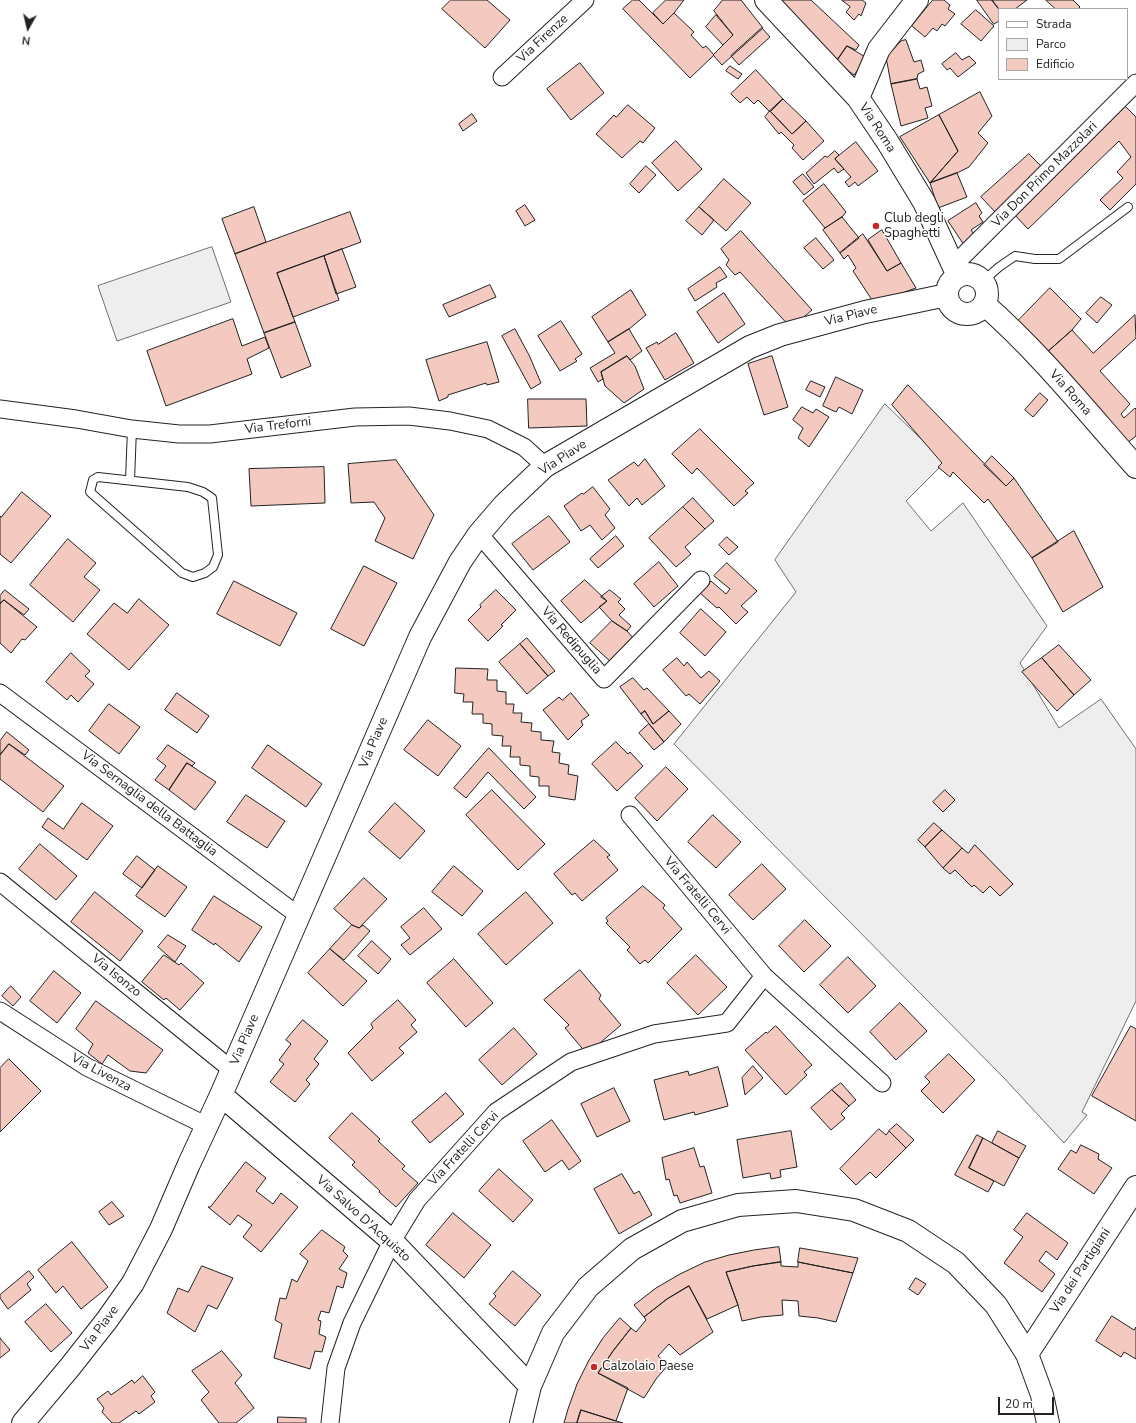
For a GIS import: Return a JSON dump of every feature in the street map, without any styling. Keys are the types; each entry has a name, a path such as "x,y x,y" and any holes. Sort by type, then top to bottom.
{"street":[{"name":"Via Firenze","path":"502,77 584,0"},
{"name":"Via Roma","path":"766,0 858,98 887,141 924,202 956,271"},
{"path":"858,98 879,49 917,0"},
{"name":"Via Don Primo Mazzolari","path":"956,271 1136,83"},
{"path":"956,271 977,277 982,282 986,292 984,304 980,309 974,312 962,313 956,311 952,307 947,295 956,271"},
{"name":"Via Piave","path":"22,1423 70,1367 107,1320 133,1283 161,1229 232,1070 420,637 460,562 479,534 504,505 545,466 750,347 780,334 865,312 947,295"},
{"name":"Via Roma","path":"984,304 998,316 1060,380 1136,467"},
{"name":"Via Treforni","path":"0,409 76,419 132,429 179,434 210,434 355,417 409,416 450,421 488,429 524,447 545,466"},
{"name":"Via Redipuglia","path":"479,534 604,679 701,580"},
{"name":"Via Sernaglia della Battaglia","path":"0,693 299,916"},
{"name":"Via Fratelli Cervi","path":"630,815 764,976 882,1083"},
{"name":"Via Isonzo","path":"0,882 232,1070"},
{"name":"Via Fratelli Cervi","path":"330,1423 336,1368 352,1323 392,1241 417,1200 496,1112 571,1062 654,1034 727,1023 764,976"},
{"name":"Via Livenza","path":"0,1011 87,1067 207,1126"},
{"name":"Via Salvo D'Acquisto","path":"221,1095 392,1241 530,1386"},
{"name":"Via dei Partigiani","path":"1027,1354 1136,1187"},
{"path":"521,1423 530,1386 553,1334 588,1287 632,1249 682,1221 738,1205 796,1201 854,1210 908,1231 956,1263 996,1305 1027,1354 1042,1395 1048,1423"}],"lane":[{"path":"982,282 1015,256 1035,259 1059,259 1128,208"},
{"path":"130,480 132,429"},
{"path":"98,477 130,480 188,487 203,492 212,498 218,555 213,567 205,573 193,577 182,573 90,492 93,480 98,477"}],"green space":[{"path":"212,247 231,302 117,341 98,286"},
{"path":"885,404 945,462 906,501 931,531 963,503 1047,626 1020,663 1059,728 1101,699 1136,749 1136,1001 1082,1112 1087,1115 1064,1143 1004,1078 674,744 796,592 775,560"}],"building":[{"path":"451,0 487,0 510,20 485,48 442,9"},
{"path":"633,0 639,0 663,24 674,13 694,32 691,35 703,48 706,46 714,55 690,78 623,9"},
{"path":"666,0 684,0 663,24 653,13"},
{"path":"723,0 741,0 763,28 722,65 713,55 733,35 714,11"},
{"path":"774,0 811,0 859,45 856,50 847,46 836,62"},
{"path":"842,0 862,0 866,3 861,16 859,14 854,20 846,12 850,7"},
{"path":"933,0 944,0 950,5 948,9 955,14 945,26 942,24 937,31 933,28 925,37 912,26"},
{"path":"977,0 992,0 998,8 998,22 994,24"},
{"path":"992,0 1027,0 1016,8 998,8"},
{"path":"1046,0 1073,0 1080,7 1079,8 1055,8"},
{"path":"976,10 994,26 981,41 961,24"},
{"path":"716,15 733,35 723,45 706,27"},
{"path":"762,28 770,37 739,65 731,56"},
{"path":"906,40 914,62 921,60 924,71 918,74 917,79 891,84 886,57 901,41"},
{"path":"847,46 867,58 854,75 836,62"},
{"path":"956,53 962,60 969,56 976,63 958,77 950,68 947,70 942,64"},
{"path":"580,63 604,93 571,120 547,89"},
{"path":"730,66 742,74 738,79 726,71"},
{"path":"756,70 783,99 770,112 758,100 754,104 747,97 740,103 731,94"},
{"path":"917,79 920,89 927,87 932,106 925,108 928,118 901,126 891,84"},
{"path":"980,92 992,116 978,133 988,143 969,167 930,183 958,151 939,115"},
{"path":"783,99 806,121 792,134 770,111"},
{"path":"628,105 655,128 643,143 640,141 622,158 596,134 614,115 616,117"},
{"path":"1125,106 1136,117 1136,184 1110,210 1100,200 1123,178 1117,172 1131,157 1119,141 1028,229 1013,213"},
{"path":"770,111 792,134 806,121 824,141 803,160 792,148 794,145 781,132 779,134 765,117"},
{"path":"472,114 477,121 463,131 459,124"},
{"path":"939,115 958,151 930,183 900,137"},
{"path":"676,141 702,169 678,191 652,163"},
{"path":"856,142 878,171 858,186 855,182 849,187 845,182 851,177 835,159"},
{"path":"835,151 839,155 835,159 844,169 838,173 834,168 814,184 806,173 825,156 827,157"},
{"path":"1029,154 1044,169 998,215 981,197"},
{"path":"646,166 656,175 639,193 630,184"},
{"path":"957,173 967,197 938,208 930,183"},
{"path":"803,174 814,187 804,195 793,182"},
{"path":"724,179 751,203 726,231 699,207"},
{"path":"824,184 846,212 842,217 825,228 803,201"},
{"path":"976,203 982,213 979,216 983,222 971,230 976,237 964,245 948,221"},
{"path":"525,205 535,220 525,226 516,211"},
{"path":"254,207 266,242 235,254 222,219"},
{"path":"699,207 714,220 702,235 686,221"},
{"path":"350,212 361,242 277,273 295,322 264,333 235,254"},
{"path":"842,217 859,238 840,253 823,230"},
{"path":"882,230 901,263 887,271 868,240"},
{"path":"741,231 812,310 791,328 740,272 735,275 726,265 729,260 721,249"},
{"path":"863,234 887,271 901,263 916,288 874,303 853,271 856,268 848,255 844,259 840,253"},
{"path":"816,238 834,260 823,269 804,248"},
{"path":"342,249 356,287 336,294 324,256"},
{"path":"324,256 339,300 293,317 277,273"},
{"path":"720,267 727,277 716,283 717,287 695,301 688,289"},
{"path":"490,285 496,297 449,317 443,305"},
{"path":"1050,288 1081,319 1072,330 1046,353 1018,321"},
{"path":"631,290 646,315 629,329 608,342 592,317"},
{"path":"724,293 745,324 718,343 697,312"},
{"path":"1101,297 1112,305 1097,323 1086,313"},
{"path":"1135,315 1136,338 1100,371 1130,404 1121,414 1124,418 1135,408 1136,409 1136,436 1127,443 1046,353 1072,330 1093,353"},
{"path":"233,319 242,346 265,337 269,348 247,359 252,374 166,406 147,351"},
{"path":"561,321 582,354 575,359 577,361 560,371 538,336"},
{"path":"295,322 311,366 281,378 264,333"},
{"path":"515,329 529,355 541,383 531,389 502,336"},
{"path":"629,329 642,351 630,360 627,356 601,372 603,379 598,382 590,368 615,353 608,342"},
{"path":"676,333 694,363 665,380 646,348 657,342 658,344"},
{"path":"487,342 499,382 487,385 486,383 448,395 448,397 439,401 426,360"},
{"path":"627,356 635,366 644,389 624,403 605,386 601,372"},
{"path":"772,356 788,407 764,415 748,364"},
{"path":"836,377 863,390 852,414 839,407 836,412 823,406"},
{"path":"811,381 825,387 820,397 806,390"},
{"path":"908,385 1006,486 1014,478 1058,542 1032,558 988,499 984,503 953,472 950,477 938,467 942,463 892,405"},
{"path":"1040,393 1048,400 1033,417 1025,410"},
{"path":"528,399 586,399 587,426 529,428"},
{"path":"802,407 813,413 816,409 829,417 809,447 798,438 803,428 793,420"},
{"path":"700,429 754,483 745,491 748,493 734,506 697,468 692,474 672,454"},
{"path":"992,456 1014,478 1006,486 984,465"},
{"path":"645,459 665,486 642,505 637,498 629,506 608,480 634,462 638,466"},
{"path":"396,460 434,515 413,559 375,541 385,518 374,502 351,503 348,464"},
{"path":"324,467 325,503 251,506 249,469"},
{"path":"593,487 610,509 605,515 615,528 602,540 590,525 581,531 564,506"},
{"path":"22,492 51,516 11,563 0,554 0,516 1,517"},
{"path":"693,498 714,521 705,529 683,507"},
{"path":"683,507 705,529 685,547 691,554 676,567 649,538"},
{"path":"549,516 570,542 533,570 512,544"},
{"path":"1074,531 1103,587 1063,612 1032,558"},
{"path":"616,536 624,546 598,568 590,559"},
{"path":"727,537 738,547 729,555 719,545"},
{"path":"68,539 96,563 84,577 100,590 73,622 30,585"},
{"path":"659,562 678,586 654,607 634,584"},
{"path":"727,563 757,591 741,606 748,612 736,624 719,607 717,608 700,593 711,581 726,594 730,589 714,576"},
{"path":"364,566 397,583 364,646 331,629"},
{"path":"585,580 607,601 581,623 561,601"},
{"path":"234,581 297,613 280,646 217,614"},
{"path":"5,590 29,609 24,615 4,600 0,604 0,596"},
{"path":"496,590 516,610 488,641 468,620 481,607 480,605"},
{"path":"610,590 621,599 618,602 625,609 619,615 631,626 627,631 612,621 599,607 607,601 601,597"},
{"path":"139,599 169,625 129,670 87,634 114,603 127,613"},
{"path":"4,600 37,627 25,640 22,639 11,653 0,643 0,604"},
{"path":"701,609 726,632 705,656 680,633"},
{"path":"612,621 627,631 634,639 611,662 590,643"},
{"path":"527,638 555,671 548,676 520,644"},
{"path":"520,644 548,676 527,694 499,662"},
{"path":"1059,645 1091,680 1074,695 1042,658"},
{"path":"71,653 90,671 85,676 94,684 78,702 71,695 67,700 46,682"},
{"path":"677,658 684,666 687,662 701,678 709,671 720,681 700,704 689,694 686,696 663,670"},
{"path":"1042,658 1074,695 1057,711 1022,672"},
{"path":"456,668 488,669 487,680 497,680 497,691 506,692 506,704 514,704 513,713 522,713 521,722 532,723 531,731 541,732 541,740 554,741 552,752 560,753 559,763 569,765 568,774 578,776 575,800 549,796 549,786 539,786 539,777 530,776 530,766 520,765 520,757 510,757 511,746 502,746 503,736 492,735 492,724 483,723 483,714 472,714 473,702 463,702 464,694 455,693"},
{"path":"633,678 644,690 647,688 669,711 653,724 645,711 641,714 620,687"},
{"path":"177,693 209,716 197,733 165,710"},
{"path":"571,693 589,715 581,721 583,725 568,740 543,710 559,697 562,700"},
{"path":"109,704 140,727 119,754 89,731"},
{"path":"645,711 653,724 669,711 681,724 664,742 641,714"},
{"path":"428,720 461,746 438,776 404,750"},
{"path":"649,724 664,742 654,750 639,733"},
{"path":"7,732 29,750 25,755 9,744 0,755 0,741"},
{"path":"616,742 628,754 630,752 643,766 617,791 592,764"},
{"path":"9,744 64,786 43,812 0,779 0,755"},
{"path":"168,745 195,763 192,766 187,763 169,790 155,780 166,766 157,759"},
{"path":"268,745 322,784 306,807 252,768"},
{"path":"489,748 536,797 524,809 488,772 466,798 454,788"},
{"path":"187,763 216,782 195,810 169,790"},
{"path":"666,767 688,789 657,821 635,798"},
{"path":"492,790 545,844 518,870 466,815"},
{"path":"945,790 955,800 943,812 933,802"},
{"path":"246,795 285,821 267,848 227,822"},
{"path":"82,803 113,826 87,860 42,827 48,818 63,829"},
{"path":"395,803 425,831 400,859 369,832"},
{"path":"713,815 741,842 716,868 688,842"},
{"path":"934,823 942,830 925,847 918,840"},
{"path":"942,830 962,848 943,868 925,847"},
{"path":"594,840 610,855 607,857 618,870 582,901 575,893 572,895 554,874"},
{"path":"40,844 77,876 56,900 19,869"},
{"path":"975,845 1013,884 1000,896 990,886 983,893 974,885 972,887 955,870 950,874 943,868 962,848 968,853"},
{"path":"137,856 155,870 142,888 123,874"},
{"path":"762,864 786,889 753,920 729,895"},
{"path":"158,866 187,887 165,917 136,896"},
{"path":"454,866 483,891 462,916 432,892"},
{"path":"364,878 387,899 359,928 352,925 334,909"},
{"path":"643,886 665,905 663,908 682,929 648,963 645,960 640,964 627,950 630,947 606,923 608,921 606,918"},
{"path":"95,892 143,931 120,961 71,922"},
{"path":"526,892 553,923 506,965 478,934"},
{"path":"214,896 262,927 239,962 215,943 214,945 192,930"},
{"path":"424,908 442,929 410,955 401,945 410,938 401,927"},
{"path":"805,920 831,946 804,972 779,946"},
{"path":"352,925 359,928 363,925 370,931 344,960 330,949"},
{"path":"168,935 186,946 175,962 158,947"},
{"path":"372,941 391,959 378,974 358,956"},
{"path":"330,949 367,981 343,1006 308,973"},
{"path":"164,955 179,965 181,963 204,983 180,1010 166,998 164,1000 142,982"},
{"path":"696,955 727,987 698,1015 667,983"},
{"path":"848,957 876,986 848,1013 820,985"},
{"path":"454,959 493,1003 466,1027 427,983"},
{"path":"580,970 601,995 599,999 621,1025 587,1054 565,1028 569,1025 544,1000"},
{"path":"54,971 81,993 57,1023 30,1001"},
{"path":"11,986 21,997 13,1006 2,996"},
{"path":"398,1000 416,1020 411,1025 417,1032 399,1048 404,1053 372,1081 348,1053 373,1028 371,1024"},
{"path":"96,1001 163,1050 146,1073 130,1071 108,1055 102,1064 88,1053 93,1044 76,1029"},
{"path":"900,1003 927,1031 896,1060 870,1032"},
{"path":"303,1020 328,1041 314,1059 319,1064 306,1080 310,1084 295,1102 270,1082 284,1064 279,1060 291,1044 286,1040"},
{"path":"776,1026 812,1065 804,1072 807,1075 786,1095 745,1050 766,1032 767,1033"},
{"path":"1131,1026 1136,1029 1136,1121 1092,1096"},
{"path":"514,1028 537,1054 502,1085 479,1060"},
{"path":"949,1054 975,1080 943,1113 921,1091 930,1082 925,1077"},
{"path":"9,1059 41,1091 0,1132 0,1068"},
{"path":"753,1066 763,1078 745,1095 742,1078"},
{"path":"718,1067 728,1106 695,1115 694,1112 664,1120 654,1080 688,1071 689,1075"},
{"path":"841,1083 856,1100 849,1106 832,1090"},
{"path":"614,1088 630,1121 597,1137 581,1104"},
{"path":"832,1090 849,1106 841,1114 845,1118 831,1130 811,1108"},
{"path":"446,1093 464,1114 430,1143 412,1122"},
{"path":"352,1113 380,1139 378,1141 405,1166 402,1169 418,1183 396,1207 352,1165 355,1162 329,1138"},
{"path":"552,1120 581,1161 569,1170 562,1160 545,1172 523,1141"},
{"path":"897,1124 914,1140 906,1148 889,1131"},
{"path":"879,1129 886,1135 889,1131 906,1148 876,1178 870,1172 856,1185 840,1169"},
{"path":"791,1131 797,1167 780,1170 781,1177 771,1179 770,1173 743,1178 737,1140"},
{"path":"998,1131 1026,1146 1019,1158 992,1143"},
{"path":"977,1135 983,1138 969,1168 994,1181 988,1192 955,1175"},
{"path":"983,1138 1019,1158 1004,1186 969,1168"},
{"path":"1081,1145 1099,1154 1098,1159 1112,1168 1094,1194 1058,1169 1071,1150 1076,1153"},
{"path":"694,1148 700,1167 704,1166 712,1193 680,1203 677,1195 674,1196 669,1179 666,1180 662,1158"},
{"path":"246,1162 266,1178 256,1191 273,1204 281,1193 298,1207 261,1252 243,1237 252,1225 238,1215 230,1225 208,1207 210,1207"},
{"path":"499,1169 533,1200 513,1222 479,1191"},
{"path":"622,1174 634,1194 639,1191 652,1215 619,1234 594,1189"},
{"path":"112,1202 124,1216 109,1225 99,1212"},
{"path":"453,1213 491,1245 464,1278 426,1245"},
{"path":"1027,1213 1068,1243 1057,1260 1046,1251 1039,1261 1055,1274 1042,1292 1004,1263 1023,1237 1014,1230"},
{"path":"322,1230 345,1247 343,1251 348,1256 339,1269 347,1273 343,1288 337,1286 329,1313 321,1311 318,1320 321,1321 319,1334 326,1337 322,1352 315,1351 310,1369 274,1358 282,1324 275,1320 280,1298 286,1299 292,1279 297,1282 308,1261 300,1254"},
{"path":"72,1242 108,1287 81,1309 63,1286 56,1293 38,1270"},
{"path":"779,1247 781,1262 726,1272 738,1305 707,1319 689,1286 667,1299 644,1317 634,1305 656,1288 705,1262 729,1255"},
{"path":"800,1248 858,1258 853,1273 798,1262"},
{"path":"781,1262 781,1266 798,1267 798,1262 853,1273 836,1322 799,1316 798,1301 782,1300 783,1315 761,1317 742,1321 726,1272"},
{"path":"202,1266 233,1278 217,1309 208,1305 195,1332 167,1313 178,1288 188,1292"},
{"path":"29,1271 34,1277 27,1284 31,1290 8,1309 0,1298 0,1295"},
{"path":"513,1271 541,1295 515,1326 489,1304 496,1296 494,1294"},
{"path":"916,1278 926,1284 918,1295 909,1289"},
{"path":"689,1286 713,1332 680,1355 669,1344 658,1356 668,1365 656,1379 644,1398 598,1373 631,1328 636,1332 646,1320 644,1317 667,1299"},
{"path":"46,1304 72,1333 51,1352 25,1322"},
{"path":"1112,1316 1134,1330 1136,1327 1136,1359 1124,1352 1121,1357 1096,1341"},
{"name":"Calzolaio Paese","path":"620,1318 631,1328 598,1373 628,1388 616,1421 581,1410 577,1423 564,1423 577,1384 589,1360 603,1338"},
{"path":"0,1338 10,1350 0,1358"},
{"path":"222,1351 242,1375 235,1383 254,1408 236,1423 219,1423 201,1400 209,1392 192,1371"},
{"path":"143,1376 155,1392 151,1396 155,1402 139,1414 136,1411 119,1423 112,1423 102,1412 104,1408 97,1399 108,1391 111,1395 132,1380 134,1383"},
{"path":"581,1410 616,1421 623,1423 577,1423"},
{"path":"278,1417 306,1418 306,1423 278,1423"}],"place":[{"name":"Club degli Spaghetti","path":"876,226"},
{"name":"Calzolaio Paese","path":"594,1367"}]}
